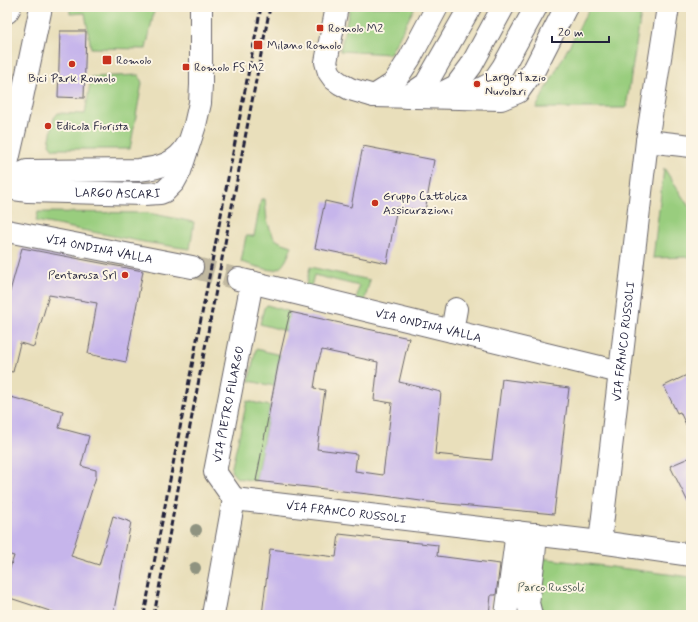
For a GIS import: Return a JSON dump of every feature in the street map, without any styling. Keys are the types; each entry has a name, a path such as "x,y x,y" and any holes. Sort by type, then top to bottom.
{"street":[{"path":"7,12 10,7"},
{"path":"7,164 41,7"},
{"name":"LARGO ASCARI","path":"7,188 28,191 144,194 160,193 165,191 174,182 180,171 195,125 200,103 200,7"},
{"path":"337,7 326,59 329,72 334,79 341,84 350,89 374,96 501,99 518,92 535,68 566,7"},
{"path":"374,96 393,84 410,58 437,7"},
{"path":"407,97 426,84 470,7"},
{"path":"434,97 456,86 471,66 503,7"},
{"path":"465,98 492,83 503,67 536,7"},
{"path":"668,7 647,142 691,146"},
{"name":"LARGO ASCARI","path":"7,183 18,175 27,171 138,170 160,166 167,164 178,157 186,147 192,134"},
{"name":"VIA FRANCO RUSSOLI","path":"600,542 647,142"},
{"name":"VIA ONDINA VALLA","path":"7,231 192,268"},
{"name":"VIA ONDINA VALLA","path":"245,280 620,372"},
{"name":"VIA PIETRO FILARGO","path":"234,499 215,472 245,280"},
{"path":"452,331 456,309"},
{"path":"213,615 234,499"},
{"name":"VIA FRANCO RUSSOLI","path":"234,499 527,533 691,555"},
{"path":"527,533 534,557 528,611"},
{"path":"506,615 527,533"}],"green space":[{"path":"70,7 155,7 146,49 91,48 85,13 70,14"},
{"path":"350,7 415,7 390,54 340,51"},
{"path":"590,7 642,7 626,108 536,108"},
{"path":"139,75 142,83 130,149 53,149 49,144 54,118 58,113 85,114 91,77"},
{"path":"664,168 691,210 691,257 653,258"},
{"path":"261,199 265,199 267,221 274,238 280,242 292,246 283,265 273,270 241,262 246,236 254,236"},
{"path":"38,212 148,213 194,222 190,249 144,242 36,221"},
{"path":"310,267 370,280 364,303 356,301 359,286 314,275 310,290 305,289"},
{"path":"267,305 290,312 286,331 260,324 264,308"},
{"path":"256,349 280,355 274,386 249,381"},
{"path":"247,401 270,406 256,481 237,478 231,471"},
{"name":"Parco Russoli","path":"525,556 691,577 691,615 518,615"}],"building":[{"name":"Bici Park Romolo","path":"60,31 86,31 84,98 58,97"},
{"path":"363,146 434,160 425,211 397,207 387,263 315,248 325,201 351,207"},
{"path":"22,248 143,271 126,362 88,354 97,303 49,295 34,347 20,343 13,372 7,371 7,302"},
{"path":"290,312 409,338 399,382 441,392 435,454 492,460 502,379 569,388 554,514 428,502 256,481 280,355","holes":["322,350 378,362 374,400 392,403 383,475 355,471 357,454 317,449 325,390 314,388 318,363"]},
{"path":"691,373 691,435 680,412 677,413 664,386"},
{"path":"7,396 63,411 59,428 89,436 81,466 96,470 96,477 71,556 99,565 113,516 131,522 113,615 62,615 7,597 7,577 14,556 7,554 7,514 12,501 7,499"},
{"path":"691,457 691,508 670,466"},
{"path":"339,534 438,545 437,556 500,564 496,595 491,595 489,615 262,615 270,549 336,557"}],"tunnel":[{"path":"192,267 238,279"}],"railway":[{"path":"144,615 261,7"},
{"path":"154,615 270,7"}],"place":[{"name":"Romolo M2","path":"320,28"},
{"name":"Milano Romolo","path":"258,45"},
{"name":"Romolo","path":"107,60"},
{"name":"Bici Park Romolo","path":"72,64"},
{"name":"Romolo FS M2","path":"186,67"},
{"name":"Largo Tazio Nuvolari","path":"477,84"},
{"name":"Edicola Fiorista","path":"48,126"},
{"name":"Gruppo Cattolica Assicurazioni","path":"375,203"},
{"name":"Pentarosa Srl","path":"125,275"}]}
